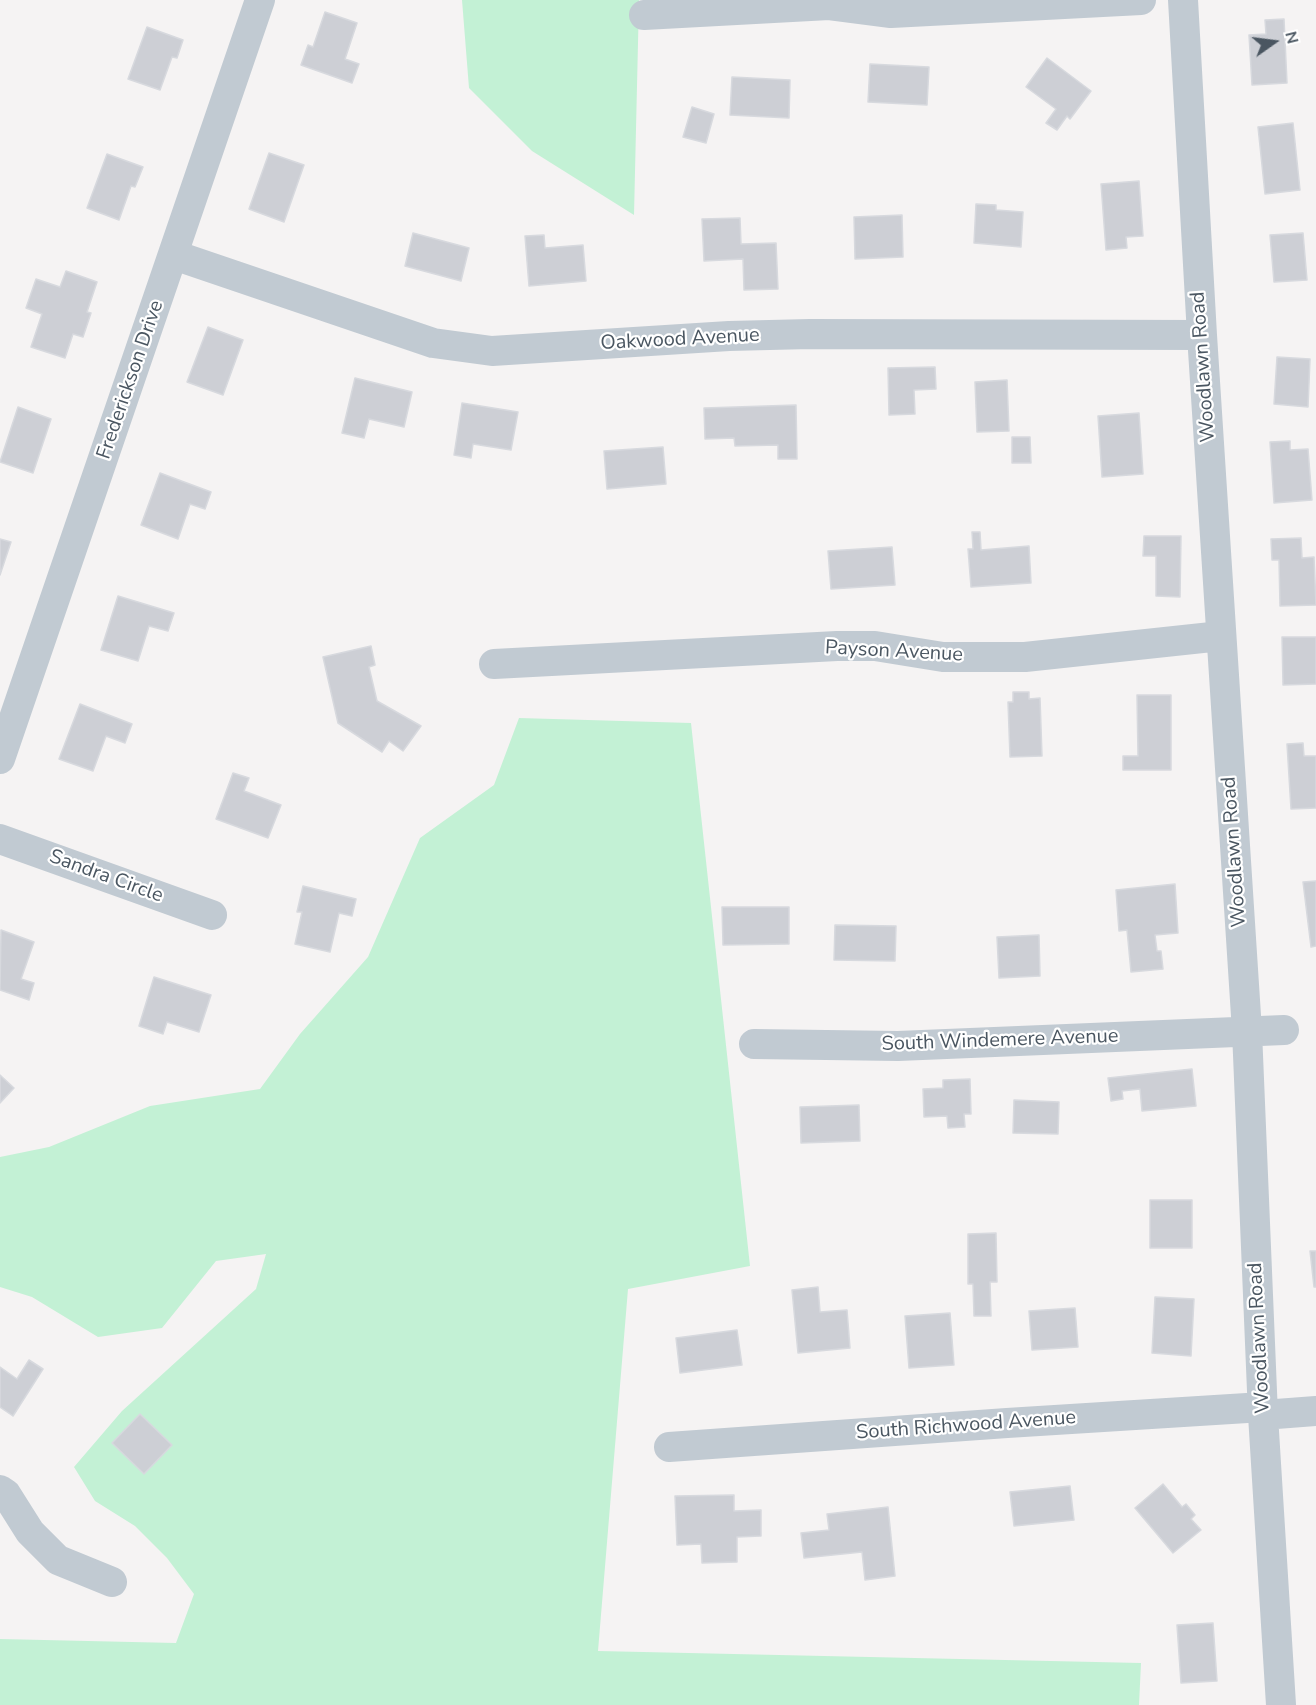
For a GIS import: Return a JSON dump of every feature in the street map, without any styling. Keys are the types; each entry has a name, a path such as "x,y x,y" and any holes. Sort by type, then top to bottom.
{"street":[{"name":"Frederickson Drive","path":"0,759 260,0"},
{"path":"644,15 829,5 891,13 1140,0"},
{"name":"Woodlawn Road","path":"1183,0 1247,1031 1263,1411 1281,1705"},
{"name":"Oakwood Avenue","path":"174,255 433,343 482,350 522,350 729,336 810,334 1202,335"},
{"name":"Payson Avenue","path":"494,663 837,646 875,646 943,657 1025,657 1221,636"},
{"name":"Sandra Circle","path":"0,839 212,915"},
{"name":"South Windemere Avenue","path":"754,1044 898,1046 1284,1030"},
{"name":"South Richwood Avenue","path":"669,1447 1007,1423 1263,1411 1316,1412"},
{"path":"0,1490 6,1494 30,1532 58,1560 112,1582"}],"green space":[{"path":"462,0 639,0 634,215 532,151 469,88"},
{"path":"519,718 691,723 750,1266 628,1289 598,1651 1141,1663 1139,1705 0,1705 0,1639 176,1643 194,1594 167,1558 135,1526 95,1501 74,1467 122,1411 256,1289 266,1254 216,1261 162,1328 98,1337 32,1297 0,1287 0,1157 49,1147 150,1106 260,1089 300,1034 368,957 420,838 494,785"}],"building":[{"path":"325,12 357,23 345,59 359,64 352,83 301,65 308,45 313,47"},
{"path":"1284,19 1287,83 1252,85 1249,35 1266,34 1265,20"},
{"path":"147,27 183,40 177,58 172,57 160,90 128,79"},
{"path":"1047,58 1091,91 1070,119 1067,116 1057,130 1046,123 1056,109 1026,87"},
{"path":"870,64 929,67 927,105 868,102"},
{"path":"732,77 790,80 789,118 730,115"},
{"path":"692,107 714,114 706,143 683,137"},
{"path":"1293,123 1300,190 1265,194 1258,127"},
{"path":"269,153 304,165 284,222 249,209"},
{"path":"107,154 143,167 135,187 131,186 119,220 87,208"},
{"path":"1139,181 1143,236 1126,237 1127,248 1106,250 1101,184"},
{"path":"976,204 996,205 996,210 1023,212 1021,247 974,243"},
{"path":"902,215 903,257 855,259 854,217"},
{"path":"740,218 741,244 776,243 778,289 744,290 743,259 704,261 702,219"},
{"path":"413,233 469,248 461,281 405,266"},
{"path":"1303,233 1307,280 1274,282 1270,235"},
{"path":"544,235 545,248 583,245 586,281 529,286 525,236"},
{"path":"66,271 97,282 87,312 91,313 83,337 73,334 65,358 31,347 42,314 26,308 36,279 60,287"},
{"path":"208,327 243,340 223,395 187,382"},
{"path":"1277,357 1310,359 1308,407 1274,404"},
{"path":"935,367 936,389 914,390 915,414 889,415 888,368"},
{"path":"355,378 412,392 404,427 369,419 364,438 342,433"},
{"path":"1007,380 1009,431 977,432 975,382"},
{"path":"462,403 518,412 511,450 473,444 471,458 454,455"},
{"path":"796,405 797,459 778,459 778,445 735,446 734,438 705,439 704,408"},
{"path":"18,407 51,419 33,473 0,462"},
{"path":"1139,413 1143,474 1102,477 1098,416"},
{"path":"1012,437 1030,437 1031,463 1012,463"},
{"path":"1290,441 1290,450 1308,449 1312,500 1274,503 1270,442"},
{"path":"663,447 666,484 607,489 604,451"},
{"path":"160,473 211,492 205,509 190,504 178,539 141,525"},
{"path":"972,532 980,532 981,550 1029,546 1031,583 971,587 968,549 973,549"},
{"path":"1144,536 1181,536 1180,597 1156,596 1156,556 1143,556"},
{"path":"1301,538 1302,558 1314,557 1316,605 1280,606 1279,560 1272,560 1271,539"},
{"path":"0,539 11,542 0,575"},
{"path":"892,547 895,585 831,589 828,551"},
{"path":"118,596 174,613 168,631 149,626 138,661 101,650"},
{"path":"1282,637 1316,637 1316,684 1283,685"},
{"path":"371,646 375,665 369,667 377,701 421,726 403,751 389,741 382,752 338,723 323,657"},
{"path":"1013,692 1029,692 1029,699 1040,698 1042,756 1010,757 1008,702 1013,702"},
{"path":"1137,695 1171,695 1171,770 1123,770 1123,756 1138,756"},
{"path":"80,704 132,724 125,743 106,736 93,771 59,759"},
{"path":"1303,743 1304,756 1316,756 1316,808 1291,809 1287,744"},
{"path":"233,773 249,778 244,791 281,805 268,838 216,819"},
{"path":"1316,881 1316,946 1311,947 1303,882"},
{"path":"1175,884 1178,933 1155,935 1157,951 1161,951 1163,969 1131,972 1127,930 1119,931 1116,890"},
{"path":"303,886 356,899 352,916 339,913 330,952 295,944 302,912 297,912"},
{"path":"722,907 789,907 789,944 723,945"},
{"path":"835,925 896,926 895,961 834,960"},
{"path":"1,930 34,942 21,979 34,983 29,1000 0,990"},
{"path":"1039,935 1040,976 999,978 997,937"},
{"path":"154,977 211,995 199,1032 167,1022 163,1034 139,1026"},
{"path":"1192,1069 1196,1106 1142,1111 1140,1089 1122,1091 1123,1099 1111,1101 1108,1078"},
{"path":"0,1075 14,1088 0,1103"},
{"path":"970,1079 971,1114 964,1114 965,1127 948,1128 947,1116 924,1117 923,1089 943,1088 943,1080"},
{"path":"1014,1100 1059,1102 1058,1134 1013,1133"},
{"path":"859,1105 860,1141 801,1143 800,1107"},
{"path":"1150,1200 1192,1200 1192,1248 1150,1248"},
{"path":"996,1233 997,1282 990,1282 991,1316 974,1316 973,1284 968,1284 968,1234"},
{"path":"1310,1251 1316,1251 1316,1287 1314,1287"},
{"path":"818,1287 820,1312 847,1310 850,1348 798,1353 792,1290"},
{"path":"1155,1297 1194,1299 1191,1356 1152,1353"},
{"path":"1075,1308 1078,1347 1032,1350 1029,1311"},
{"path":"950,1313 954,1365 909,1368 905,1316"},
{"path":"737,1330 742,1365 680,1373 676,1338"},
{"path":"29,1360 43,1369 13,1416 0,1407 0,1367 17,1379"},
{"path":"140,1414 172,1445 144,1474 112,1443"},
{"path":"1163,1484 1182,1507 1186,1504 1195,1515 1191,1519 1201,1530 1173,1553 1135,1508"},
{"path":"1070,1486 1074,1520 1014,1526 1010,1492"},
{"path":"734,1495 734,1511 761,1510 761,1536 737,1537 737,1562 702,1563 701,1544 677,1545 675,1496"},
{"path":"888,1507 895,1576 865,1580 862,1552 804,1558 801,1533 829,1530 827,1514"},
{"path":"1213,1623 1217,1681 1181,1683 1177,1625"}]}
